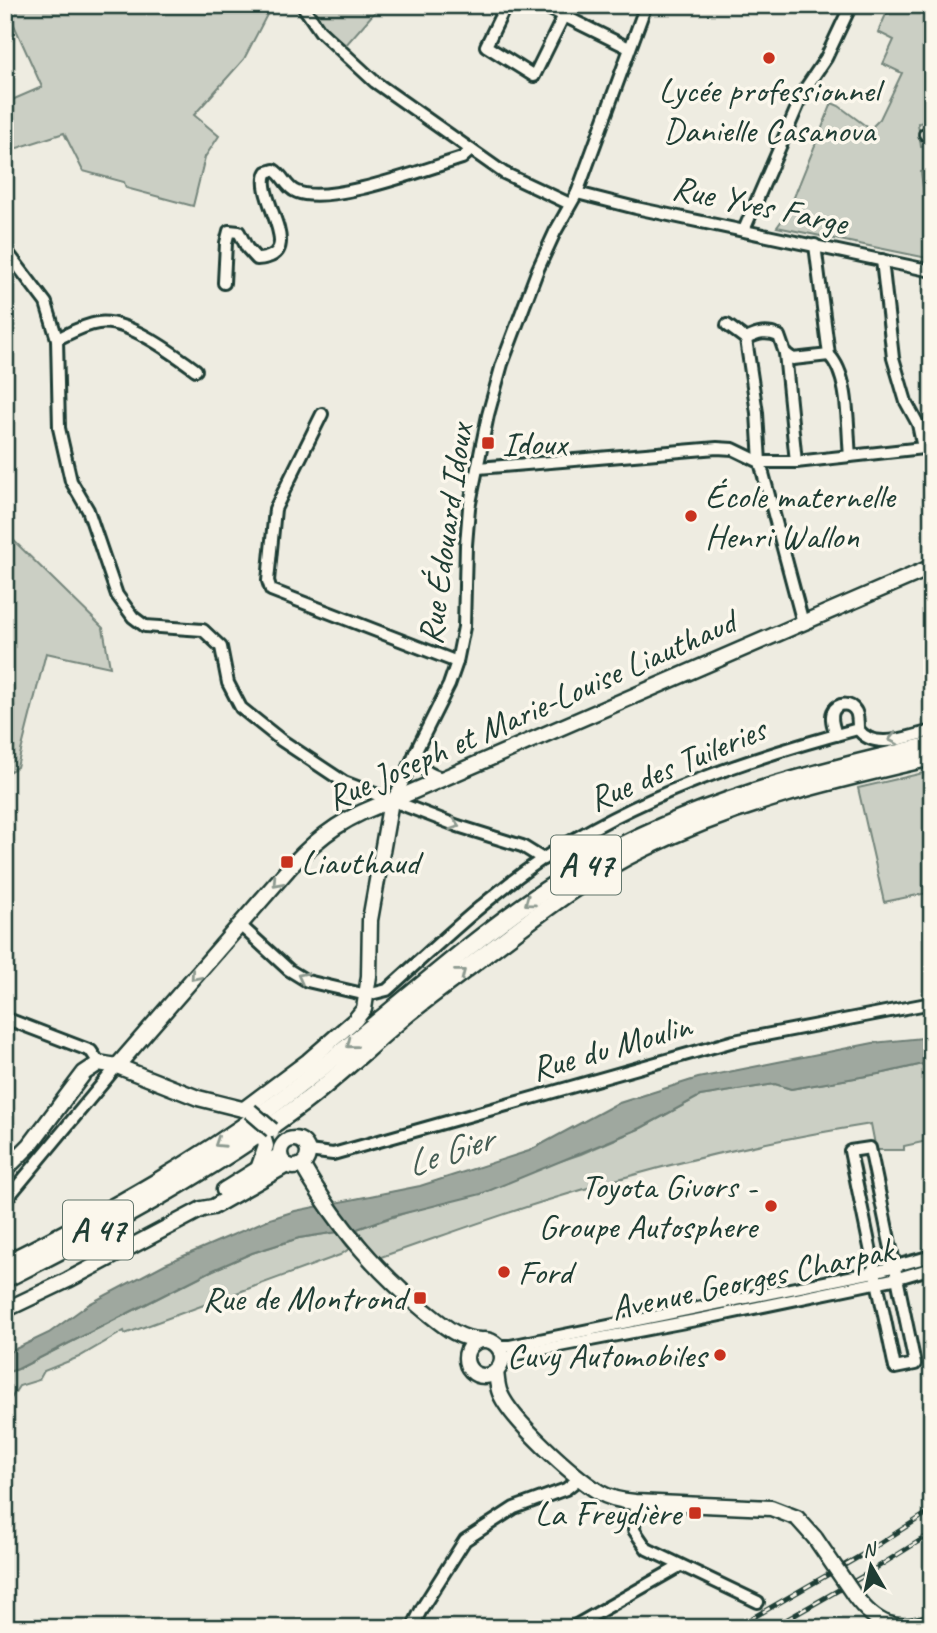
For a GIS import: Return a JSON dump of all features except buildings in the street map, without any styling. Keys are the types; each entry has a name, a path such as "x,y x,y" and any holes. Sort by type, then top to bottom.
{"highway":[{"name":"A 47","path":"5,1264 156,1183 231,1135 306,1081 476,942 582,867 635,839 709,806 811,774 932,745"},
{"name":"A 47","path":"5,1279 188,1180 302,1103 407,1015 529,920 583,883 642,849 759,800 932,757"}],"main road":[{"name":"Rue Joseph et Marie-Louise Liauthaud","path":"117,1066 314,841 337,825 371,808 391,802 932,568"},
{"path":"248,1111 355,1020 364,1009 370,920 391,802"},
{"path":"5,1170 30,1145 84,1073 99,1063 117,1066 198,1098 248,1111 310,1179 358,1247 400,1290 452,1332 470,1340 492,1342 497,1346 500,1392 508,1407"},
{"path":"5,1310 202,1209 213,1207 280,1147 293,1140 299,1140 308,1150 307,1159 280,1147 266,1146 258,1170"},
{"path":"202,1209 209,1200 258,1170 280,1147"},
{"path":"452,1332 463,1348 470,1369 487,1381 498,1400 508,1407 538,1440 600,1493 618,1500 635,1502 771,1508 797,1518 815,1538 871,1616 885,1623 910,1627 932,1621"},
{"path":"466,1358 470,1347 480,1340"},
{"path":"480,1376 492,1375 499,1366"}],"street":[{"path":"302,5 320,31 375,82 505,173 570,204"},
{"path":"506,5 486,46 534,76 567,11"},
{"path":"542,5 567,11 629,48"},
{"name":"Rue Édouard Idoux","path":"391,802 449,685 457,662 464,627 469,508 488,415 502,364 538,269 577,192 646,5"},
{"path":"744,230 806,88 826,58 851,5"},
{"path":"224,283 229,231 239,232 247,248 257,259 270,258 277,252 280,235 278,221 265,194 262,179 267,172 274,170 281,174 289,188 299,193 339,194 461,159 471,150"},
{"name":"Rue Yves Farge","path":"577,192 626,206 932,271"},
{"path":"815,245 829,355 838,364 843,380 850,456"},
{"path":"5,249 46,303 57,340 59,428 71,481 88,510 117,595 132,617 145,626 203,631 221,647 228,683 242,708 281,740 344,782 391,802 522,846 543,859"},
{"path":"478,468 717,448 733,449 760,462 796,462 923,449 918,424 906,402 893,358 882,260"},
{"path":"57,340 87,325 107,322 166,348 195,370"},
{"path":"727,326 746,339 757,413 760,462 803,623"},
{"path":"746,339 755,334 769,332 779,336 785,353 796,462"},
{"path":"785,353 793,359 829,355"},
{"path":"322,414 275,509 268,581 271,590 457,662"},
{"path":"836,735 831,716 835,709 842,705 850,706 856,712 858,729 864,737 873,741 883,742 932,731"},
{"name":"Rue des Tuileries","path":"367,995 387,990 495,894 543,859 630,810 761,757 858,729"},
{"path":"415,753 421,768 429,775 443,778"},
{"path":"239,924 289,970 307,981 367,995"},
{"name":"Rue du Moulin","path":"308,1150 333,1154 734,1041 932,1003"},
{"path":"5,1018 92,1051 99,1063"},
{"path":"5,1200 117,1066"},
{"path":"870,1147 915,1364 895,1368 875,1277 850,1151 870,1147"},
{"name":"Avenue Georges Charpak","path":"897,1272 932,1256"},
{"name":"Avenue Georges Charpak","path":"499,1366 512,1355 610,1337 897,1272 932,1268"},
{"name":"Avenue Georges Charpak","path":"497,1346 510,1346 875,1277"},
{"path":"412,1628 465,1540 514,1508 566,1489 580,1478"},
{"path":"635,1502 633,1524 637,1536 647,1549 758,1602"},
{"path":"571,1628 680,1566"}],"shaded area":[{"path":"5,5 272,5 244,59 194,115 219,136 205,157 193,206 126,188 124,182 83,171 64,133 5,152 5,103 42,87"},
{"path":"309,5 381,5 346,45 324,28"},
{"path":"878,5 932,5 932,121 918,123 921,147 932,146 932,156 924,157 926,171 921,172 932,259 777,227 788,212 832,103 870,129 880,119 902,73 883,64 894,40 878,32 888,10"},
{"path":"5,532 103,628 110,667 46,653 17,767 5,774"},
{"path":"932,771 932,892 884,902 858,788"},
{"path":"932,1037 932,1062 791,1089 775,1084 700,1096 641,1128 481,1194 393,1216 357,1229 299,1238 252,1253 5,1373 5,1354 49,1333 89,1304 165,1264 267,1220 295,1211 420,1186 529,1151 616,1104 698,1078 873,1043"},
{"path":"932,1062 932,1140 904,1146 904,1150 876,1150 871,1124 751,1146 594,1186 378,1258 357,1229 581,1154 641,1128 700,1096 775,1084 791,1089"},
{"path":"337,1232 349,1249 340,1255 125,1334 124,1331 79,1357 44,1371 39,1380 19,1386 5,1408 5,1373 252,1253 299,1238"}],"railway":[{"path":"735,1628 862,1555 932,1510"},
{"path":"772,1628 932,1533"}],"place":[{"name":"Lycée professionnel Danielle Casanova","path":"769,58"},
{"name":"Idoux","path":"488,443"},
{"name":"École maternelle Henri Wallon","path":"691,516"},
{"name":"Liauthaud","path":"287,862"},
{"name":"Toyota Givors - Groupe Autosphere","path":"771,1206"},
{"name":"Ford","path":"504,1272"},
{"name":"Rue de Montrond","path":"420,1298"},
{"name":"Cuvy Automobiles","path":"720,1355"},
{"name":"La Freydière","path":"695,1513"}],"water label":[{"name":"Le Gier","path":"449,1151"}]}
